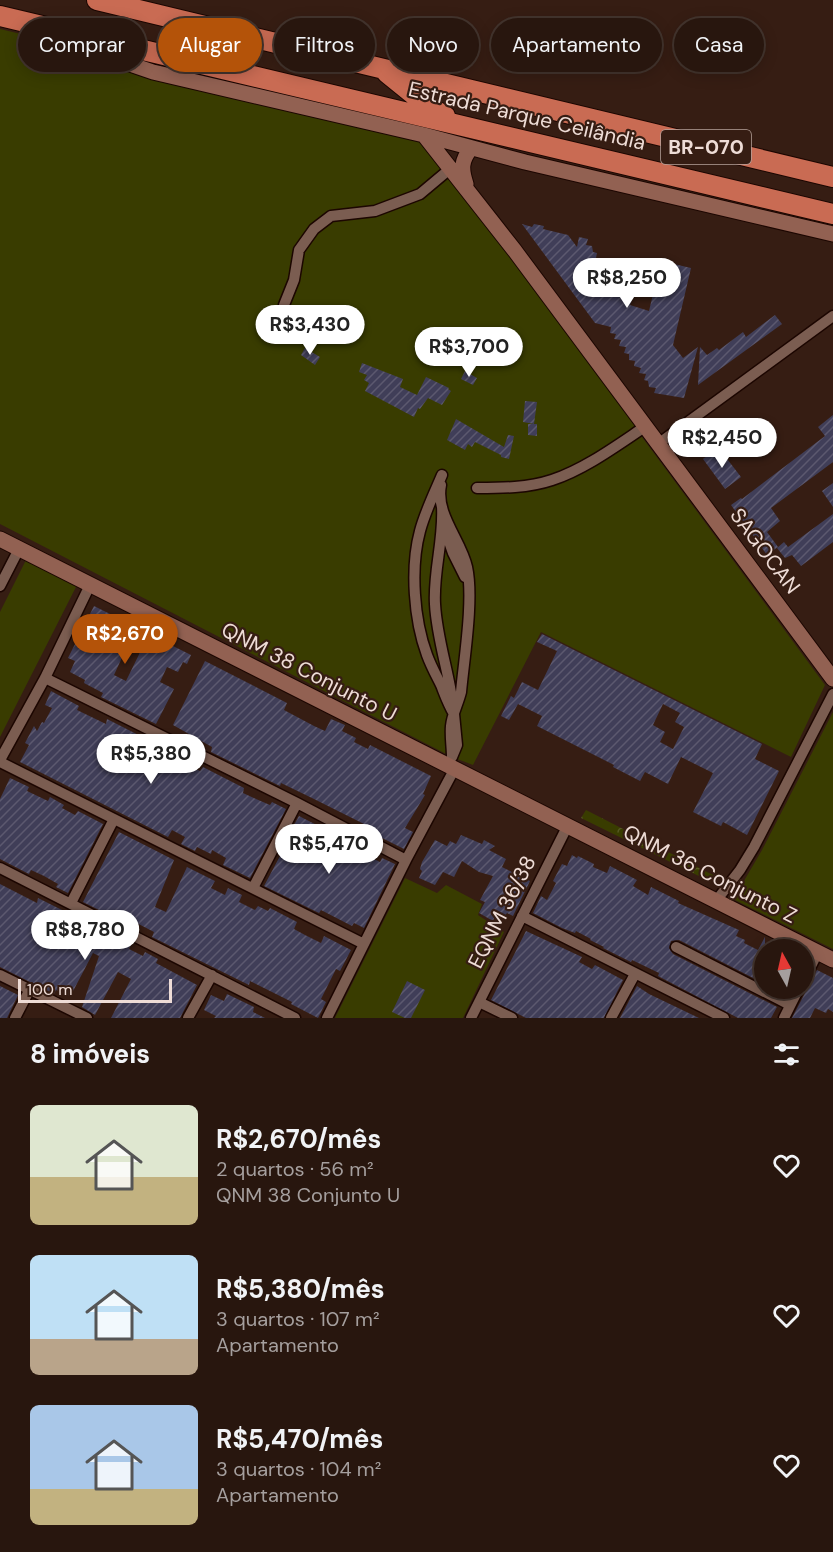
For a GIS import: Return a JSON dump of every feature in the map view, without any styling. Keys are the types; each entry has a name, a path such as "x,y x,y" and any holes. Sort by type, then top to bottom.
{"highway":[{"name":"Estrada Parque Ceilândia","path":"97,0 833,177"},
{"name":"Estrada Parque Ceilândia","path":"0,16 18,21"},
{"name":"Estrada Parque Ceilândia","path":"146,51 468,127 833,230"},
{"path":"380,68 441,115 468,127"},
{"path":"374,105 394,103 438,92 466,89"}],"street":[{"path":"146,70 471,148 833,230"},
{"name":"SAGOCAN","path":"424,135 468,189 833,679"},
{"name":"SAGOCAN","path":"468,189 462,173 462,164 471,148"},
{"path":"290,332 293,329 287,320 284,305 294,280 299,250 314,229 331,216 375,211 420,194 451,168"},
{"path":"658,444 833,316"},
{"path":"477,488 502,488 550,481 573,471 646,426"},
{"path":"442,475 440,490 443,522 437,561 435,602 439,643 453,699 454,714 426,655 418,625 415,596 419,534 442,475"},
{"path":"442,507 464,557 469,582 465,657 454,714"},
{"path":"443,522 453,553 469,582"},
{"name":"QNM 38 Conjunto U","path":"0,539 568,825"},
{"path":"0,586 19,549"},
{"path":"90,585 45,678 0,761 364,944"},
{"path":"45,678 297,803 406,860"},
{"path":"716,901 754,847 833,694"},
{"path":"327,1018 455,768"},
{"path":"253,888 297,803"},
{"path":"71,903 114,819"},
{"name":"QNM 36 Conjunto Z","path":"568,825 833,960"},
{"name":"EQNM 36/38","path":"471,1018 568,825"},
{"path":"0,868 295,1018"},
{"path":"522,916 724,1018"},
{"path":"675,947 790,1005"},
{"path":"814,960 818,952"},
{"path":"611,1018 635,974"},
{"path":"0,975 87,1018"},
{"path":"188,1018 212,975"},
{"path":"15,1018 30,989"},
{"path":"784,1018 793,999"},
{"path":"479,1002 512,1018"}],"green space":[{"path":"0,29 18,33 18,72 146,72 146,66 158,69 158,72 168,72 428,145 638,426 642,437 825,685 791,757 541,632 473,765 452,757 0,524"},
{"path":"27,558 77,585 0,737 0,612"},
{"path":"833,712 833,949 729,897 738,891 762,850"},
{"path":"586,810 713,875 711,882 581,818"},
{"path":"405,878 437,893 446,885 482,904 478,915 504,932 463,1018 335,1018"}],"building":[{"path":"522,224 532,227 534,224 544,226 543,229 568,235 577,247 579,237 588,239 586,245 592,246 593,252 597,253 596,258 602,260 601,265 607,267 606,272 612,273 613,279 617,280 617,286 622,287 623,292 627,293 626,298 632,300 630,305 649,311 661,261 691,268 673,345 683,358 698,347 684,398 654,393 656,388 649,387 648,381 644,380 646,374 639,373 641,368 634,366 635,361 629,360 629,354 624,353 626,347 619,346 621,340 614,339 616,334 610,333 611,327 595,323"},
{"path":"775,315 782,324 698,385 700,347 707,355 717,348 719,350 743,332 746,337"},
{"path":"305,348 320,357 315,365 301,355"},
{"path":"362,363 403,379 400,387 417,395 426,377 451,391 442,405 428,398 420,409 418,408 414,417 365,391 369,383 364,380 367,375 359,372"},
{"path":"465,371 477,378 473,385 461,379"},
{"path":"525,401 537,402 534,424 523,422"},
{"path":"833,415 833,462 771,508 780,521 767,532 778,547 767,555 731,505 825,436 818,427"},
{"path":"456,419 504,447 508,435 514,436 509,459 475,442 472,447 468,444 465,450 447,440"},
{"path":"528,424 537,424 537,436 528,435"},
{"path":"714,451 716,454 721,451 741,477 725,489 703,459"},
{"path":"833,483 833,507 822,491"},
{"path":"833,514 833,542 801,566 792,555 785,558 777,548 784,542 788,547"},
{"path":"94,606 136,627 114,675 126,681 149,634 191,655 187,664 183,662 178,672 167,667 160,682 174,689 156,724 101,697 103,693 70,672 75,661 68,658"},
{"path":"542,634 762,744 755,759 779,771 747,835 723,822 721,826 693,812 713,773 681,757 668,784 645,772 640,781 613,767 614,765 537,726 542,716 518,704 509,720 501,716 511,696 514,698 522,682 538,690 557,651 537,642","holes":["663,704 680,713 675,722 684,727 673,749 660,742 665,732 653,725"]},
{"path":"205,661 287,703 284,710 314,726 325,731 331,719 345,725 342,731 356,738 354,742 368,749 370,745 431,776 423,794 425,795 405,828 413,832 404,849 362,828 364,824 211,752 212,747 173,725"},
{"path":"51,691 79,706 77,710 106,724 107,719 176,754 173,758 200,771 203,767 244,788 243,793 270,805 272,802 286,809 250,878 223,865 226,858 212,850 211,854 197,847 195,851 181,844 185,837 172,830 168,837 20,762 29,745 25,743 34,726 37,731 52,708 45,705"},
{"path":"10,778 29,787 27,791 48,801 50,797 64,805 62,808 75,815 78,811 103,824 68,893 56,887 58,884 44,876 31,870 29,874 0,859 0,799"},
{"path":"299,816 354,844 352,848 380,862 382,858 395,864 364,928 354,923 352,926 321,910 319,913 264,886"},
{"path":"119,832 174,860 155,907 166,912 187,867 215,881 211,888 225,895 228,888 242,895 239,902 255,910 258,906 268,911 270,908 297,922 294,929 305,935 321,943 324,936 351,950 340,971 336,969 321,999 326,1002 318,1018 250,981 249,985 152,937 154,932 127,918 125,923 83,902"},
{"path":"461,835 482,844 484,840 495,846 489,850 506,859 502,867 530,881 513,916 507,913 502,920 495,916 493,921 479,913 485,902 480,900 493,876 479,872 462,861 454,877 443,872 435,885 419,878 422,862 435,840 447,846 450,841 456,844"},
{"path":"572,855 594,864 593,867 607,873 610,866 637,880 633,886 648,895 651,887 679,901 678,903 739,930 736,936 754,948 754,978 679,940 671,941 669,948 673,954 754,995 754,999 761,999 777,1007 771,1018 738,1018 658,976 659,973 603,948 576,931 575,933 562,928 533,913 541,896 547,900 562,864 567,866"},
{"path":"0,884 37,903 38,898 62,910 45,942 51,946 73,916 131,945 129,949 143,956 145,952 158,959 156,963 197,985 180,1018 111,1018 131,979 118,972 95,1015 82,1007 99,956 93,953 70,997 56,990 54,994 0,967"},
{"path":"526,931 582,957 579,962 592,969 595,965 623,980 604,1018 526,1018 491,1000"},
{"path":"817,970 833,978 833,1012 828,1009 826,1013 815,1008 810,1018 792,1018 802,999 814,999 814,976"},
{"path":"407,981 425,990 411,1018 405,1018 392,1012"},
{"path":"0,986 18,995 7,1018 0,1018"},
{"path":"637,986 649,994 699,1018 620,1018"},
{"path":"227,994 254,1007 253,1012 265,1018 214,1018 216,1016 204,1010 211,995 224,1001"}]}
